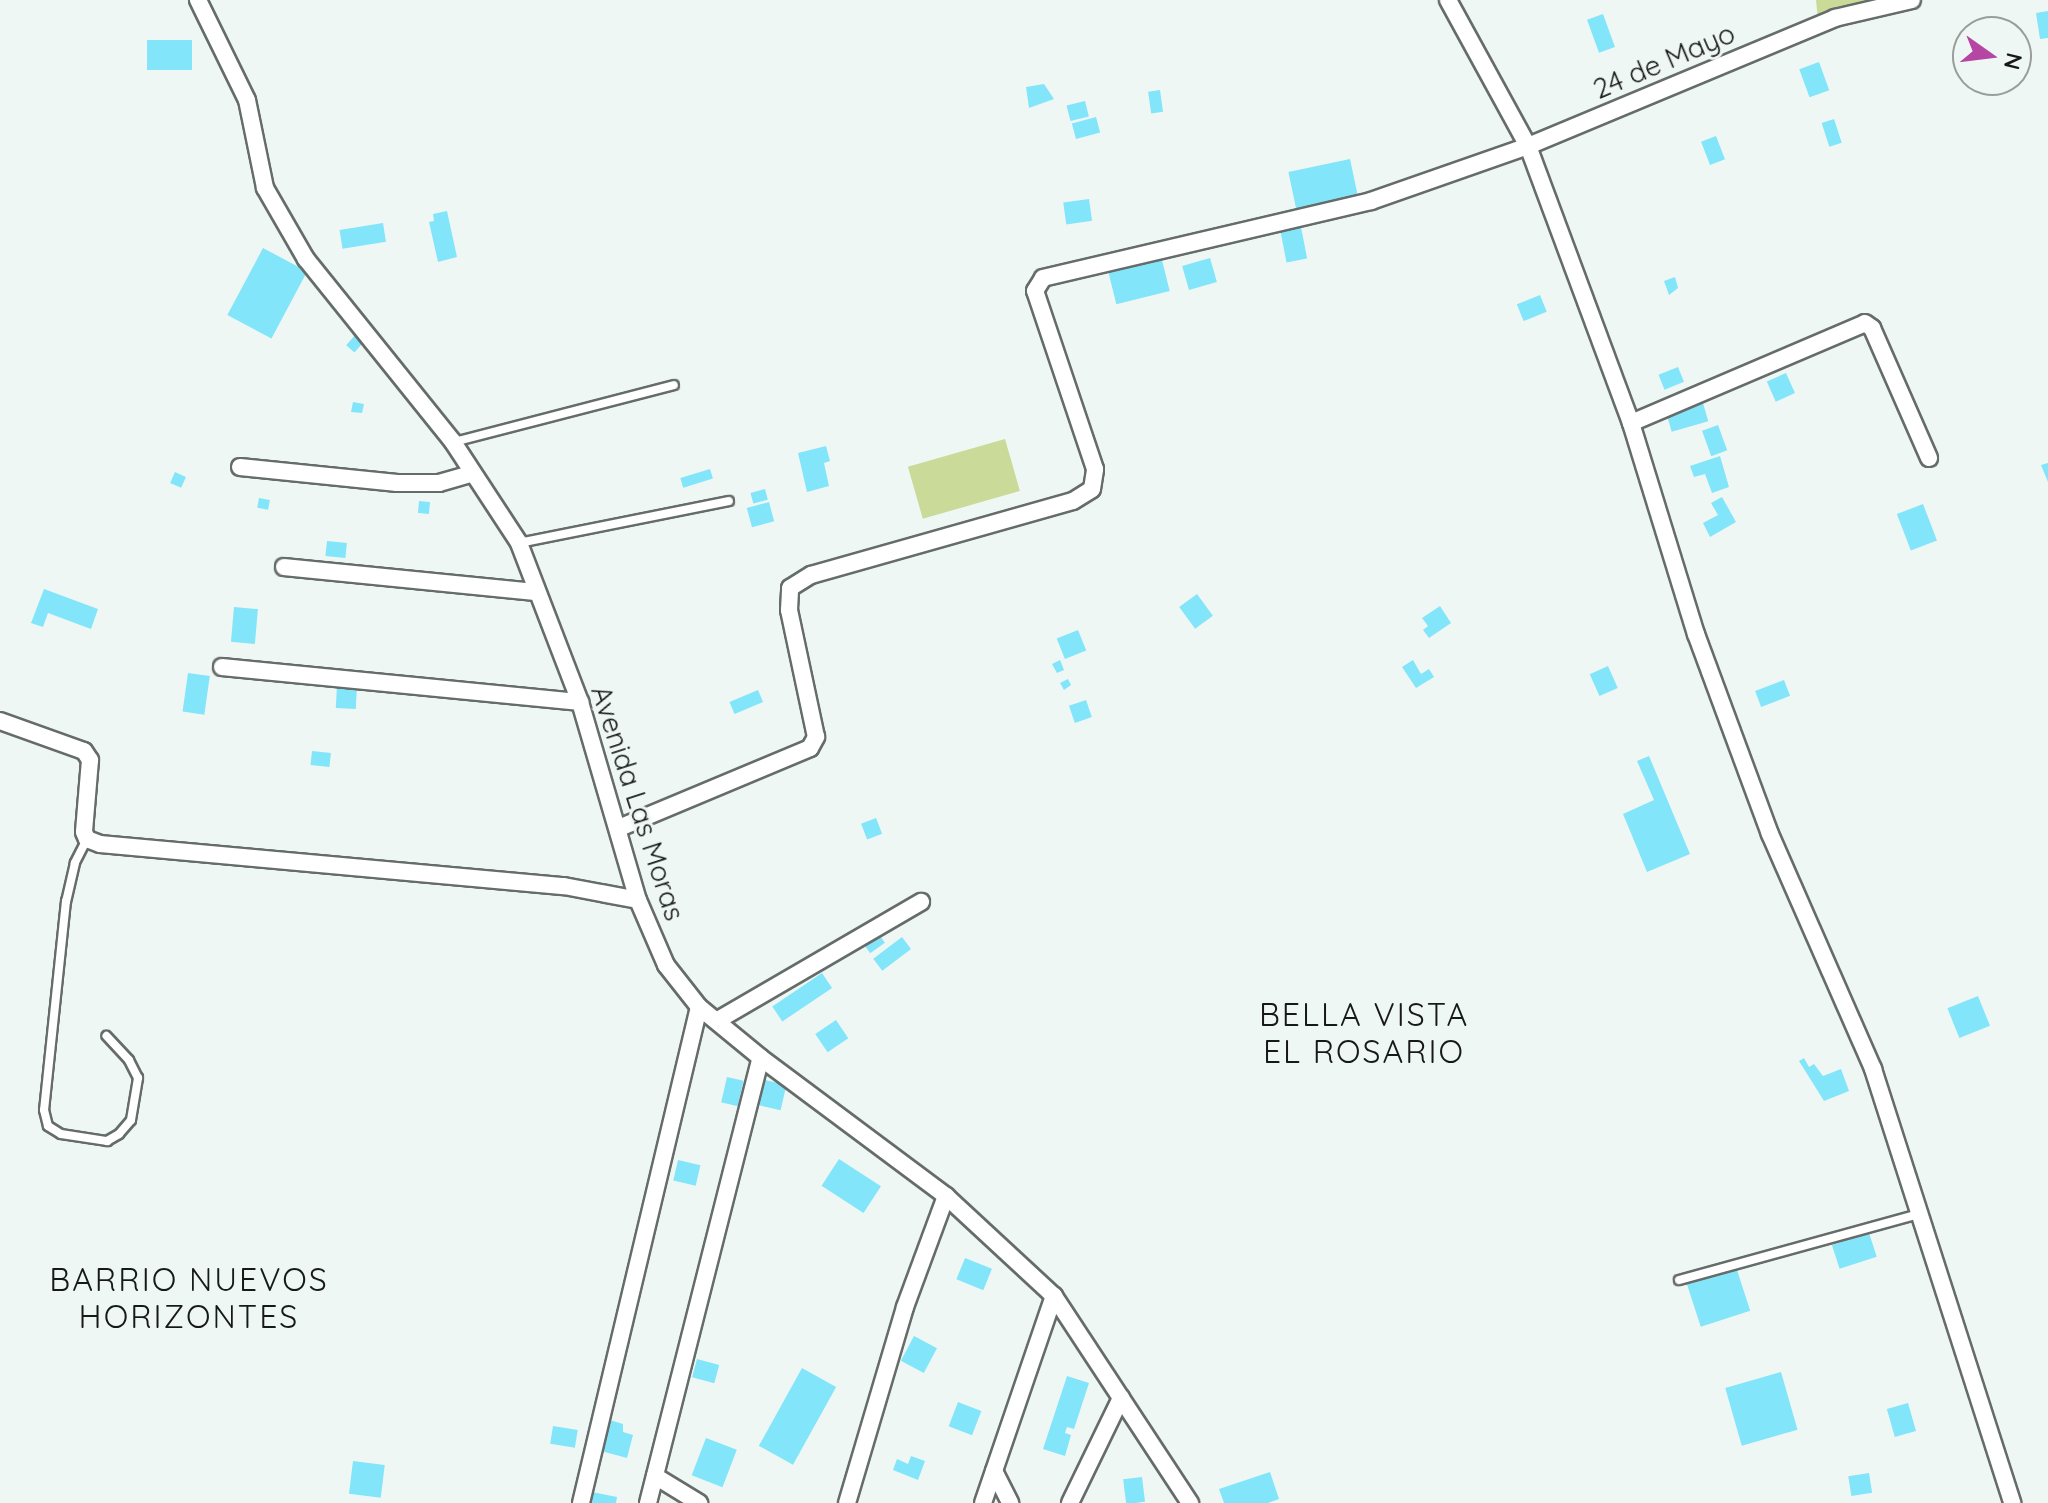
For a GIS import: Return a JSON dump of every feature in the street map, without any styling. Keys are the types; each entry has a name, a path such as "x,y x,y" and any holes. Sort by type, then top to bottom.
{"street":[{"name":"Avenida Las Moras","path":"198,0 247,100 265,188 306,259 453,442 519,543 535,592 580,702 638,900 666,965 699,1007 761,1058 946,1196 1054,1296 1190,1503"},
{"path":"1448,0 1528,146 1631,423 1696,634 1770,834 1873,1069 2012,1503"},
{"name":"24 de Mayo","path":"619,828 810,748 816,737 789,610 790,588 811,575 1073,501 1092,489 1095,469 1035,291 1043,278 1371,201 1528,146 1835,18 1912,0"},
{"path":"1631,423 1865,323 1872,328 1929,458"},
{"path":"240,467 397,483 439,483 473,473"},
{"path":"284,567 535,592"},
{"path":"222,667 580,702"},
{"path":"0,721 84,751 90,760 84,832 87,839 100,844 564,886 638,900"},
{"path":"718,1020 921,902"},
{"path":"581,1503 699,1007"},
{"path":"648,1503 761,1058"},
{"path":"847,1503 905,1307 946,1196"},
{"path":"983,1503 1054,1296"},
{"path":"1070,1503 1121,1398"},
{"path":"994,1471 1010,1503"},
{"path":"655,1476 699,1503"}],"lane":[{"path":"453,442 674,385"},
{"path":"519,543 729,501"},
{"path":"87,839 75,863 66,901 44,1110 48,1126 61,1134 107,1141 119,1134 131,1120 138,1078 129,1060 107,1036"},
{"path":"1679,1280 1920,1214"}],"green space":[{"path":"1816,0 1914,0 1818,20"},
{"path":"1005,439 1020,491 923,519 908,467"}],"building":[{"path":"2048,11 2048,38 2040,39 2036,13"},
{"path":"1603,14 1615,47 1599,53 1587,20"},
{"path":"147,40 192,40 192,70 147,70"},
{"path":"1819,62 1829,90 1810,97 1799,69"},
{"path":"1044,84 1054,99 1029,108 1026,87"},
{"path":"1160,90 1163,112 1151,113 1148,92"},
{"path":"1085,101 1089,117 1070,121 1067,106"},
{"path":"1096,117 1100,132 1076,139 1072,123"},
{"path":"1834,119 1842,143 1829,147 1822,123"},
{"path":"1716,136 1725,159 1710,165 1701,142"},
{"path":"1350,159 1358,196 1296,209 1288,172"},
{"path":"1089,199 1092,221 1066,224 1063,203"},
{"path":"447,211 457,257 438,262 429,222 434,221 433,214"},
{"path":"383,223 386,242 343,249 340,230"},
{"path":"1301,227 1307,258 1286,262 1280,231"},
{"path":"263,248 307,271 271,339 227,315"},
{"path":"1161,256 1170,291 1116,304 1108,269"},
{"path":"1210,258 1217,282 1189,290 1182,266"},
{"path":"1675,277 1678,288 1669,295 1664,281"},
{"path":"1540,295 1547,312 1524,321 1517,304"},
{"path":"356,334 364,341 354,353 346,345"},
{"path":"1678,367 1684,382 1665,390 1659,375"},
{"path":"1786,373 1795,393 1776,402 1767,382"},
{"path":"353,402 364,404 362,413 351,412"},
{"path":"1703,403 1708,421 1672,432 1666,413"},
{"path":"1718,425 1727,450 1711,456 1702,431"},
{"path":"826,446 830,461 824,463 829,486 807,492 798,453"},
{"path":"1720,456 1729,487 1712,493 1705,474 1694,477 1690,466"},
{"path":"2048,463 2048,482 2041,465"},
{"path":"710,469 713,479 683,488 680,478"},
{"path":"175,472 186,477 181,488 170,483"},
{"path":"765,489 768,500 753,504 751,493"},
{"path":"1722,497 1736,522 1710,537 1703,523 1718,515 1711,503"},
{"path":"259,498 270,500 268,510 257,508"},
{"path":"419,501 430,502 429,514 418,513"},
{"path":"769,502 774,521 752,527 747,508"},
{"path":"1923,504 1937,540 1911,550 1897,514"},
{"path":"327,541 347,543 345,558 325,556"},
{"path":"44,589 98,609 91,629 48,613 43,627 31,623"},
{"path":"1197,594 1213,616 1195,629 1179,607"},
{"path":"1440,606 1451,623 1429,638 1423,630 1428,626 1422,618"},
{"path":"234,607 258,609 255,644 231,642"},
{"path":"1078,630 1086,650 1065,659 1057,639"},
{"path":"1060,660 1064,670 1057,673 1052,664"},
{"path":"1413,660 1421,674 1429,669 1434,677 1416,688 1402,667"},
{"path":"1608,666 1618,688 1599,696 1590,674"},
{"path":"188,673 210,676 204,715 183,712"},
{"path":"1068,679 1071,685 1064,690 1060,683"},
{"path":"1784,680 1790,696 1761,707 1755,691"},
{"path":"337,685 357,686 356,709 336,708"},
{"path":"758,690 763,702 735,714 729,702"},
{"path":"1086,700 1092,717 1075,723 1069,706"},
{"path":"312,751 331,753 329,767 311,765"},
{"path":"1649,756 1690,854 1647,872 1623,814 1654,800 1637,761"},
{"path":"876,818 882,834 867,840 861,824"},
{"path":"878,933 885,943 870,953 863,943"},
{"path":"902,937 911,949 882,971 873,959"},
{"path":"822,973 832,988 782,1021 772,1007"},
{"path":"1978,996 1990,1026 1959,1038 1947,1008"},
{"path":"836,1020 848,1038 828,1052 815,1034"},
{"path":"1804,1058 1809,1067 1814,1064 1823,1076 1841,1069 1849,1091 1824,1101 1799,1061"},
{"path":"727,1077 744,1081 738,1106 721,1102"},
{"path":"765,1080 786,1085 781,1110 759,1105"},
{"path":"839,1159 881,1186 864,1213 822,1186"},
{"path":"678,1160 700,1165 696,1186 673,1180"},
{"path":"1869,1233 1877,1257 1840,1269 1832,1245"},
{"path":"965,1258 992,1269 983,1290 956,1279"},
{"path":"1736,1267 1750,1311 1701,1327 1687,1283"},
{"path":"914,1336 937,1348 924,1373 901,1361"},
{"path":"697,1359 719,1365 714,1383 692,1377"},
{"path":"802,1368 836,1387 793,1465 759,1446"},
{"path":"1781,1372 1798,1430 1742,1446 1725,1388"},
{"path":"1067,1376 1089,1383 1074,1429 1067,1427 1065,1433 1071,1435 1065,1456 1043,1449"},
{"path":"958,1402 981,1411 972,1435 949,1426"},
{"path":"1908,1403 1916,1431 1895,1437 1887,1409"},
{"path":"610,1420 623,1424 623,1432 633,1435 627,1458 601,1451"},
{"path":"553,1426 578,1430 575,1448 550,1444"},
{"path":"706,1438 737,1450 722,1487 692,1475"},
{"path":"911,1456 925,1461 918,1480 893,1470 897,1459 908,1464"},
{"path":"353,1461 385,1465 381,1498 349,1494"},
{"path":"1270,1472 1279,1499 1268,1503 1224,1503 1219,1489"},
{"path":"1869,1473 1872,1493 1851,1496 1848,1476"},
{"path":"1142,1477 1145,1502 1126,1503 1123,1479"},
{"path":"592,1492 617,1497 616,1503 590,1503"}],"district":[{"name":"BELLA VISTA EL ROSARIO","path":"1364,1034"},
{"name":"BARRIO NUEVOS HORIZONTES","path":"189,1298"}]}
